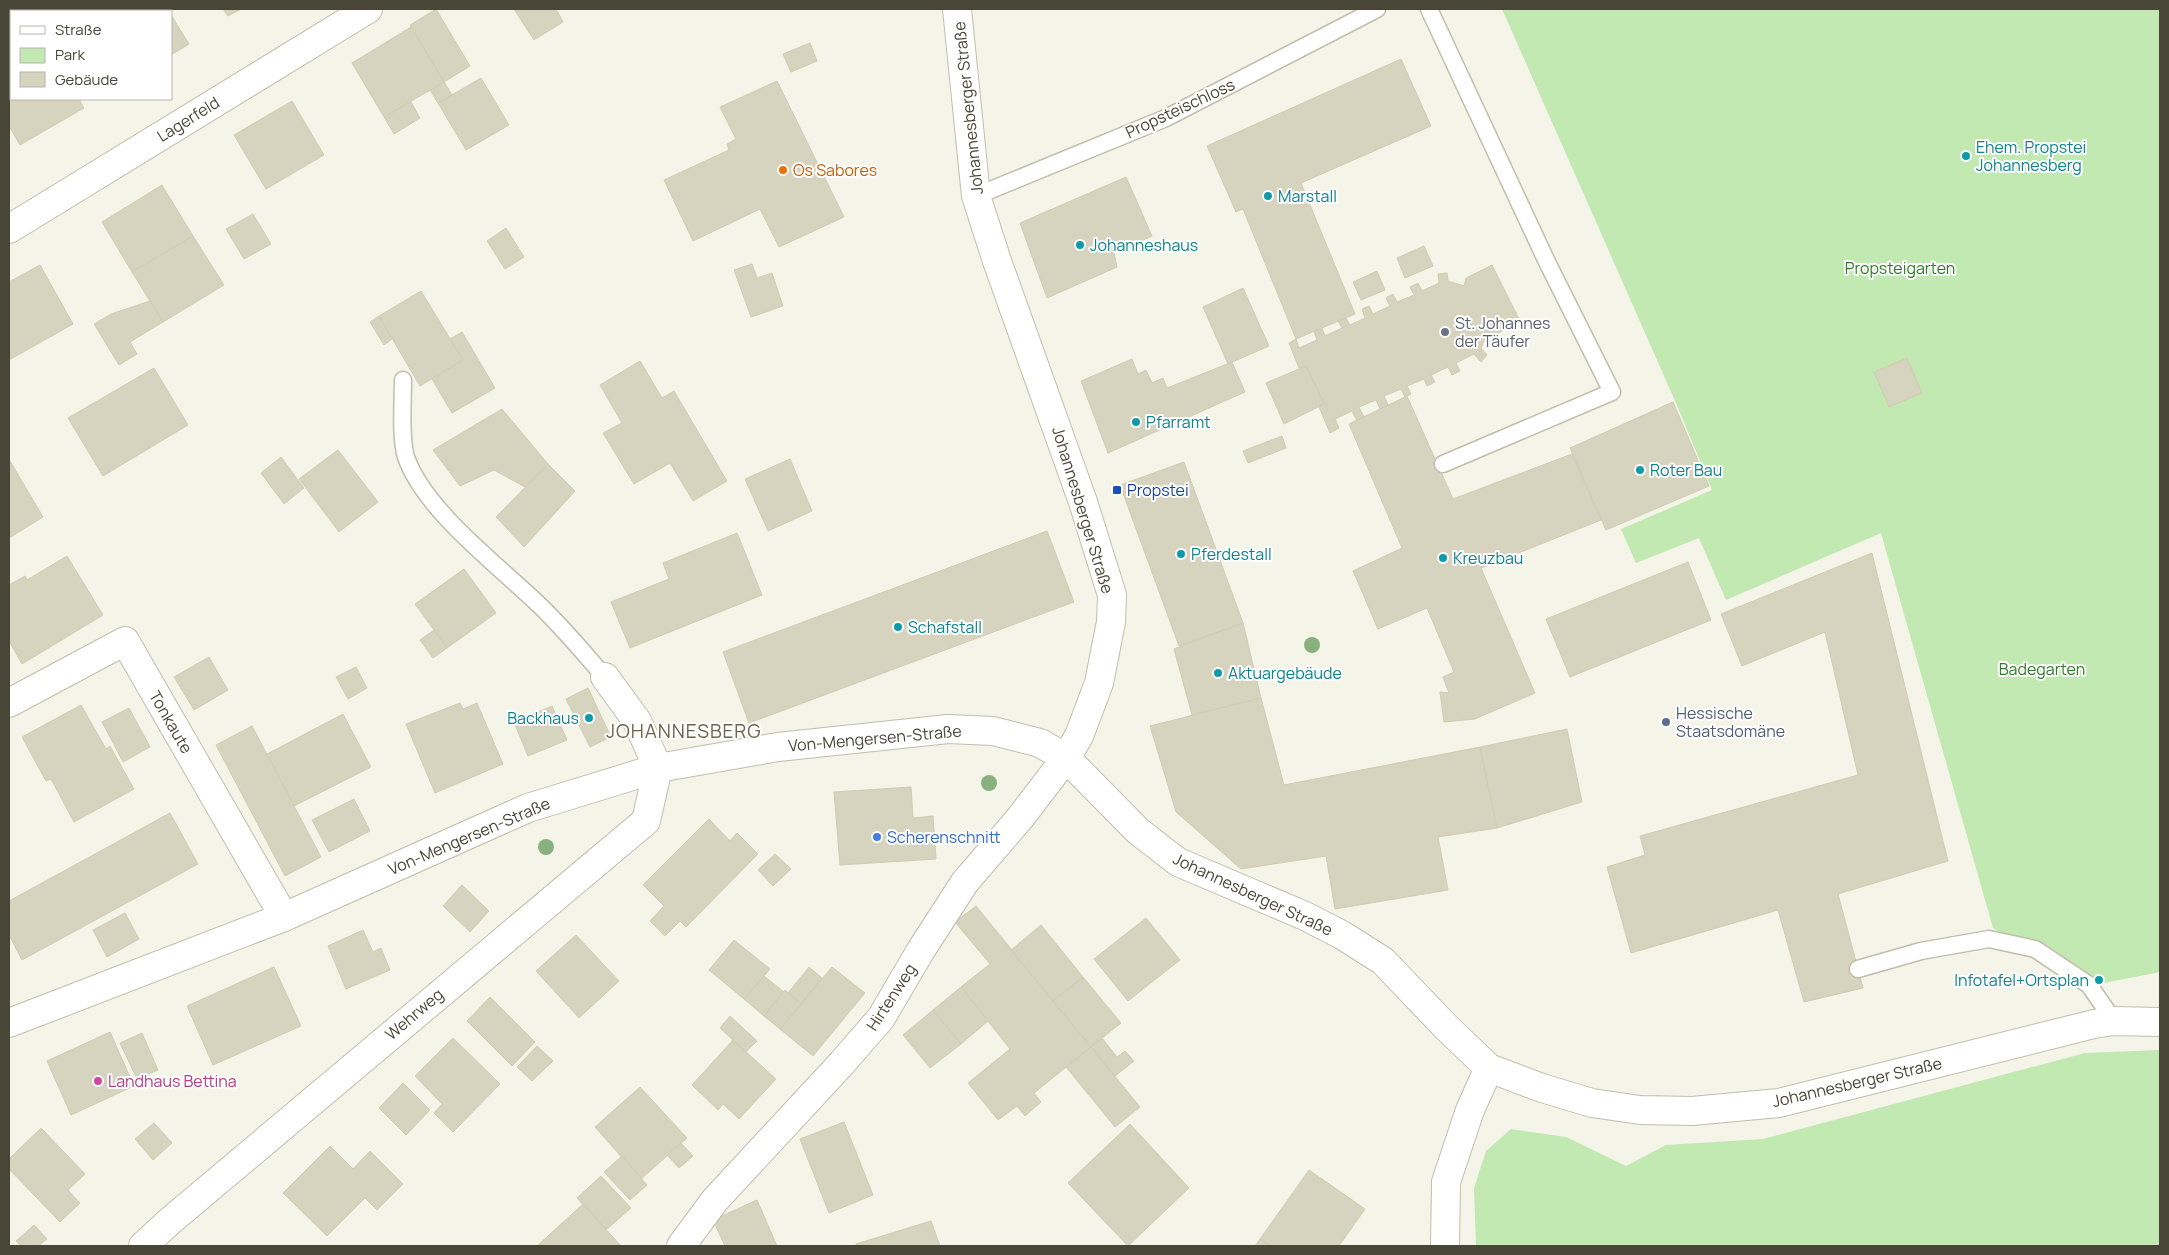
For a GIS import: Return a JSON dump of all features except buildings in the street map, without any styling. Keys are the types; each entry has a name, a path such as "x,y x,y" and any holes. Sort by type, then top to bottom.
{"street":[{"name":"Lagerfeld","path":"9,229 368,9"},
{"name":"Johannesberger Straße","path":"957,9 976,196 997,261 1084,502 1112,595 1111,622 1099,683 1079,736 1066,758 1138,831 1178,862 1305,916 1342,935 1383,961 1446,1027 1489,1068 1542,1088 1592,1103 1640,1110 1692,1111 1779,1103 2085,1026 2114,1022 2160,1022"},
{"name":"Tonkaute","path":"9,703 125,641 284,917"},
{"path":"605,677 637,721 658,768"},
{"name":"Von-Mengersen-Straße","path":"9,1023 284,917 528,808 658,768 778,747 948,729 993,731 1040,743 1066,758"},
{"name":"Hirtenweg","path":"681,1246 715,1200 842,1063 881,1018 921,950 966,882 1020,818 1066,758"},
{"name":"Wehrweg","path":"143,1246 170,1221 448,986 646,821 658,768"},
{"path":"1445,1246 1446,1182 1470,1110 1489,1068"}],"lane":[{"name":"Propsteischloss","path":"976,196 1166,118 1377,9"},
{"path":"1429,9 1547,262 1612,392 1443,464"},
{"path":"403,380 405,456 423,490 473,545 537,602 605,677"},
{"path":"1858,968 1921,951 1989,939 2035,949 2088,985 2114,1022"}],"green space":[{"name":"Propsteigarten","path":"1502,9 2160,9 2160,972 2099,984 2059,973 1993,928 1881,533 1726,600 1699,538 1636,563 1621,529 1712,490 1676,403"},
{"path":"2160,1050 2160,1246 1476,1246 1474,1188 1486,1151 1511,1129 1566,1137 1626,1166 1666,1145 1763,1139 2085,1053"}],"place":[{"name":"Ehem. Propstei Johannesberg","path":"1966,156"},
{"name":"Os Sabores","path":"783,170"},
{"name":"Marstall","path":"1268,196"},
{"name":"Johanneshaus","path":"1080,245"},
{"name":"St. Johannes der Täufer","path":"1445,332"},
{"name":"Pfarramt","path":"1136,422"},
{"name":"Roter Bau","path":"1640,470"},
{"name":"Propstei","path":"1117,490"},
{"name":"Pferdestall","path":"1181,554"},
{"name":"Kreuzbau","path":"1443,558"},
{"name":"Schafstall","path":"898,627"},
{"name":"Aktuargebäude","path":"1218,673"},
{"name":"Backhaus","path":"589,718"},
{"name":"Hessische Staatsdomäne","path":"1666,722"},
{"name":"Scherenschnitt","path":"877,837"},
{"name":"Infotafel+Ortsplan","path":"2099,980"},
{"name":"Landhaus Bettina","path":"98,1081"}],"district":[{"name":"JOHANNESBERG","path":"684,731"}],"park label":[{"name":"Badegarten","path":"2042,669"}]}
